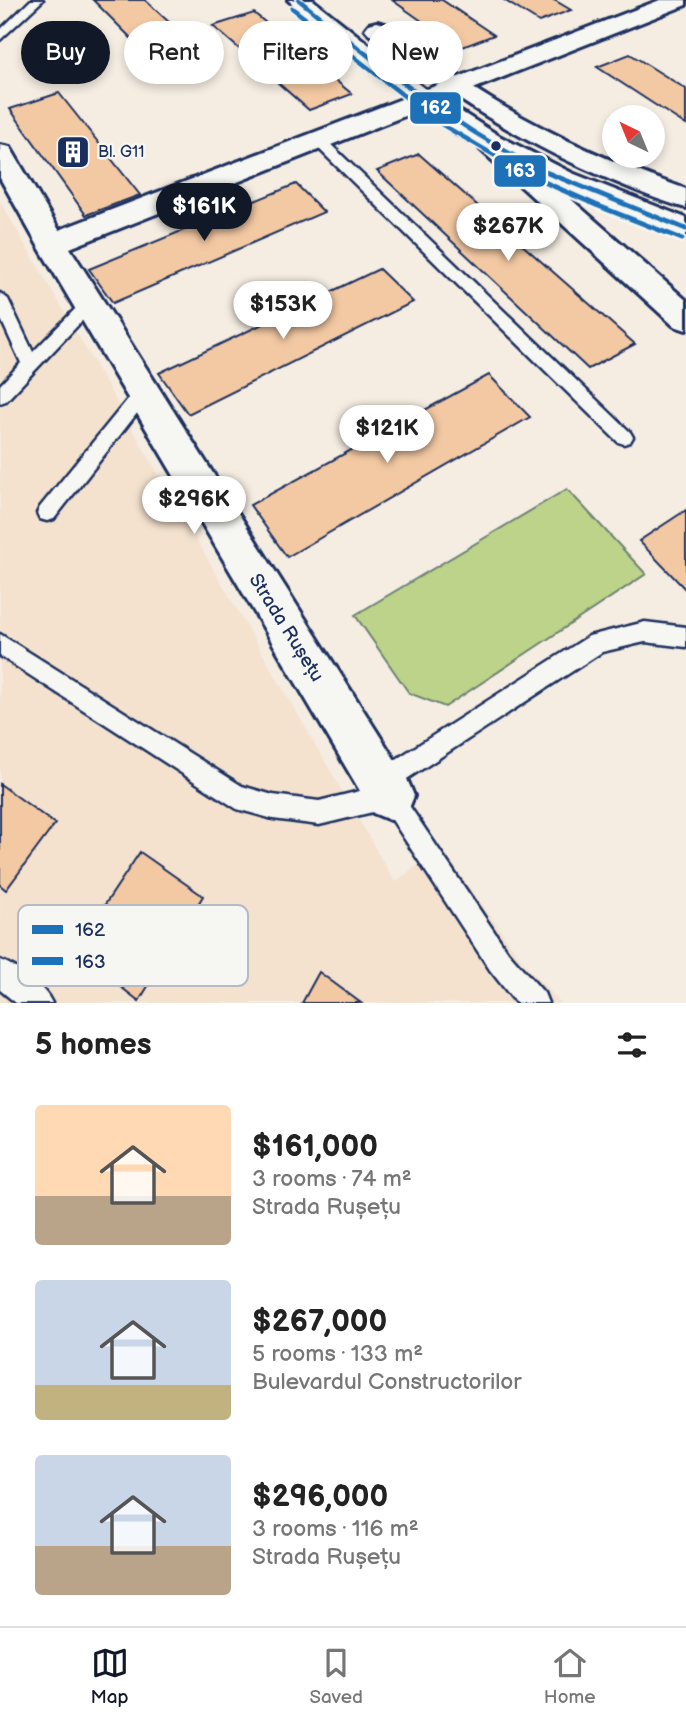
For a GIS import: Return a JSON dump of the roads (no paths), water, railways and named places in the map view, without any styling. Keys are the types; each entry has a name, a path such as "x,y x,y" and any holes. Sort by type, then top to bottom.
{"street":[{"path":"299,0 425,99 490,143 686,318"},
{"path":"51,244 680,0"},
{"path":"358,14 455,87 518,126 586,159 686,199"},
{"path":"490,143 561,178 686,229"},
{"name":"Strada Rușețu","path":"0,152 51,244 386,789"}],"lane":[{"path":"0,36 37,0"},
{"path":"318,140 624,437"},
{"path":"0,299 31,366"},
{"path":"0,396 89,305"},
{"path":"47,513 143,393"},
{"path":"0,644 237,797 273,807 319,813 386,789 597,643 645,632 686,637"},
{"path":"386,789 499,961 534,1003"},
{"path":"0,973 38,1003"}],"place":[{"name":"Bl. G11","path":"73,152"}]}
